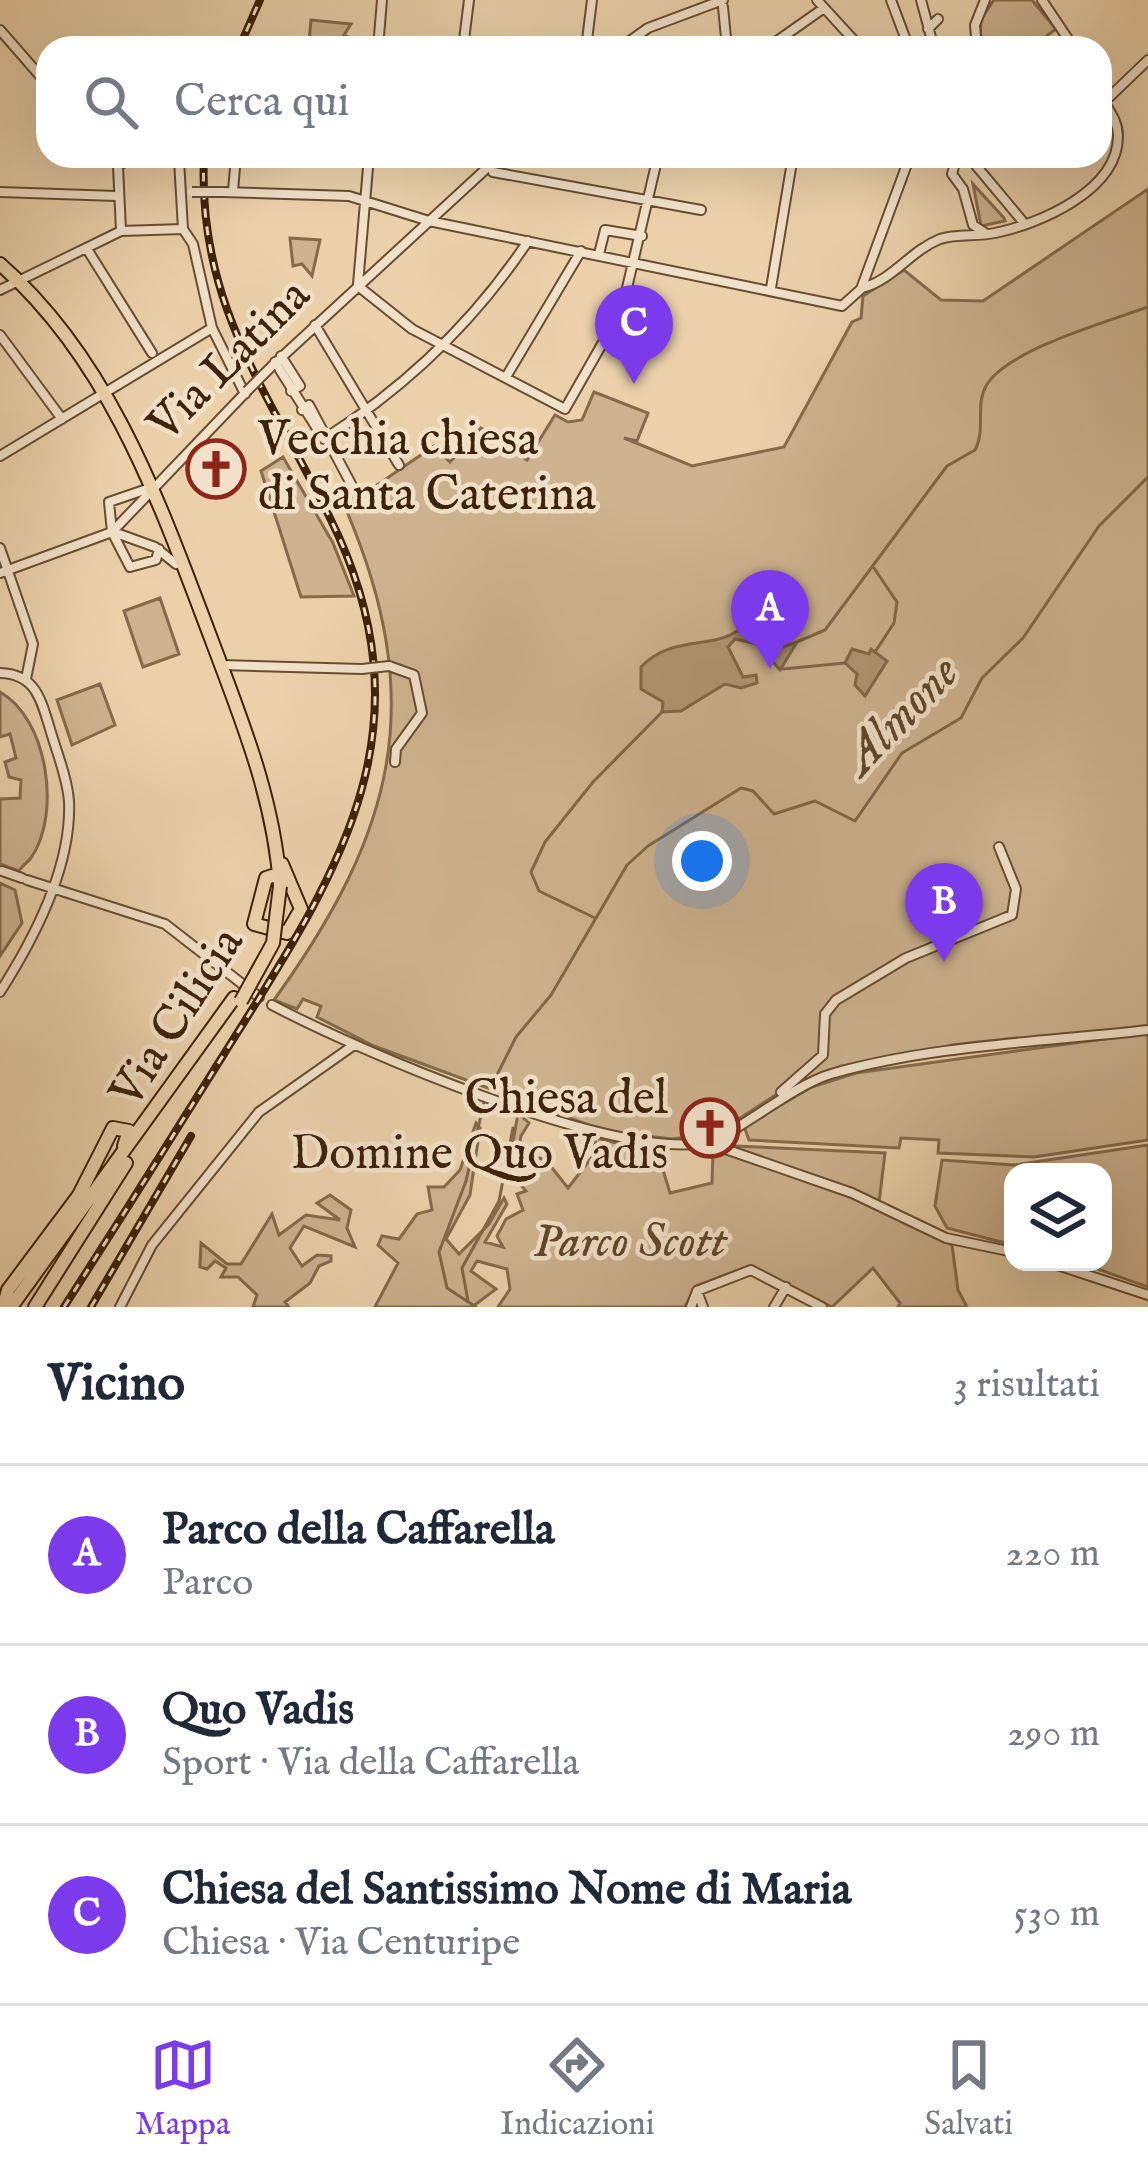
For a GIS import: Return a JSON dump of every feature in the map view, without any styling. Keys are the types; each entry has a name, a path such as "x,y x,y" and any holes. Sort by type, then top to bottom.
{"main road":[{"path":"0,264 19,281 104,393 151,487 165,536"},
{"name":"Via Cilicia","path":"165,536 259,794 275,883"},
{"name":"Via Cilicia","path":"9,1305 126,1163 273,943 278,859 265,788 221,666 165,536"},
{"path":"275,883 266,878 254,923 287,934 301,908 278,859"},
{"name":"Via Cilicia","path":"9,1305 237,999"},
{"path":"9,1305 8,1290 81,1192 107,1134 116,1126 125,1128 128,1138 89,1201"},
{"path":"35,1307 126,1163"}],"street":[{"path":"379,36 382,0"},
{"path":"465,36 470,0"},
{"path":"588,36 592,0"},
{"path":"676,17 679,0"},
{"path":"891,0 904,36"},
{"path":"921,0 930,36"},
{"path":"975,36 985,0"},
{"path":"1042,0 1066,36"},
{"path":"642,36 676,17 723,3 726,36"},
{"path":"783,36 820,4 850,36"},
{"path":"928,28 938,19"},
{"path":"2,36 36,72"},
{"path":"1112,91 1148,60"},
{"path":"1112,120 1118,131 1112,155"},
{"path":"118,168 116,196 122,231"},
{"path":"180,168 188,192 183,229 193,246 212,328 246,393"},
{"path":"228,191 233,168"},
{"path":"368,168 358,286 398,320 566,409 612,332 637,261 656,168"},
{"name":"Via Latina","path":"151,487 238,406 276,362 487,168"},
{"path":"771,288 791,168"},
{"path":"861,289 906,168"},
{"path":"954,168 973,225 988,234"},
{"path":"978,168 1024,223"},
{"path":"188,192 278,190 366,200 429,220 771,288 842,307 861,289 883,280 936,241 988,234 1062,208 1105,168"},
{"path":"494,172 700,211"},
{"path":"0,192 116,196"},
{"path":"0,290 122,231 183,229"},
{"path":"599,254 605,230 642,236"},
{"path":"324,439 364,413 442,346 489,295 528,241"},
{"path":"87,249 152,353"},
{"path":"506,376 581,251"},
{"path":"361,262 380,265"},
{"path":"315,325 399,465"},
{"path":"0,456 212,328"},
{"path":"0,335 62,419"},
{"path":"276,362 300,386 291,391 302,410 309,405 358,497"},
{"path":"4,572 112,532 151,487"},
{"path":"151,487 109,502 112,532 133,568 157,559 165,536"},
{"path":"112,532 148,543 165,536"},
{"path":"148,543 165,536"},
{"path":"0,548 4,572 33,644 26,679"},
{"path":"221,666 232,661 406,669 416,678 422,713 396,749 395,762"},
{"path":"0,673 26,679 42,701 68,792 67,829 35,937 0,992"},
{"path":"708,1143 772,1101 824,1055 825,1014 836,1000 906,958 1012,915 1016,889 999,848"},
{"path":"2,871 165,924 259,997"},
{"path":"25,879 54,877 76,897"},
{"path":"272,1005 355,1044 604,1134 643,1143 708,1143 852,1193 946,1238 1004,1250"},
{"path":"772,1101 852,1068 1148,1030"},
{"path":"121,1307 152,1245 260,1112 355,1044"},
{"path":"691,1307 697,1291 746,1270 822,1307"},
{"path":"1075,1271 1148,1295"},
{"path":"774,1307 786,1287"},
{"path":"697,1291 703,1305"}],"green space":[{"path":"994,0 1032,0 1056,29 1047,36 980,36 981,19"},
{"path":"311,20 351,24 346,36 310,36"},
{"path":"973,184 1004,218 1005,221 981,226"},
{"path":"1148,189 1148,1027 841,1066 785,1089 717,1133 672,1139 605,1131 374,1046 317,1017 321,1006 303,999 297,1009 274,1000 348,880 372,822 386,764 391,704 386,643 371,577 345,507 434,446 450,462 481,428 527,460 555,415 568,422 582,420 594,392 648,413 637,441 624,438 692,466 784,447 852,322 861,318 863,296 904,270 941,300 983,301"},
{"path":"290,238 320,240 312,276 302,264 293,266"},
{"path":"283,457 333,543 354,596 301,597 261,471"},
{"path":"160,598 179,654 143,667 124,611"},
{"path":"100,684 115,725 72,745 57,700"},
{"path":"0,692 29,723 45,768 46,817 31,858 19,871 0,864 0,799 20,798 21,780 9,777 5,762 16,758 10,734 0,737"},
{"path":"0,883 15,890 22,923 0,956"},
{"path":"1148,1033 1148,1140 1034,1157 938,1153 939,1140 901,1138 899,1148 749,1140 744,1126 812,1087 856,1073"},
{"name":"Parco Scott","path":"518,1113 529,1123 521,1136 514,1173 520,1175 521,1165 532,1157 545,1159 568,1188 592,1157 596,1138 658,1153 670,1193 712,1183 713,1151 745,1158 836,1190 952,1245 958,1290 967,1307 898,1307 900,1303 873,1268 832,1307 749,1266 696,1286 685,1307 498,1307 510,1289 507,1269 477,1261 471,1271 496,1289 472,1307 375,1307 398,1263 378,1245 382,1236 399,1239 417,1214 432,1210 428,1187 444,1187 460,1170 476,1123 480,1128 470,1195 446,1239 459,1254 489,1224 504,1198 507,1204 485,1242 503,1247 497,1236 506,1219 523,1210 517,1194 526,1191 508,1171"},
{"path":"1148,1145 1148,1287 1103,1271 1112,1271 1112,1163 1027,1163"},
{"path":"736,1148 885,1153 879,1203"},
{"path":"942,1160 1004,1164 1004,1243 947,1228 935,1206"},
{"path":"330,1195 351,1210 347,1228 355,1247 304,1226 290,1248 302,1266 317,1255 331,1256 331,1261 319,1266 310,1283 285,1302 289,1307 253,1307 257,1295 238,1277 221,1277 226,1268 215,1261 207,1269 200,1267 201,1243 227,1264 241,1264 272,1214 279,1235 306,1215 340,1220 317,1203"}],"shaded area":[{"path":"737,631 750,634 770,651 797,642 780,670 757,644 735,639 728,647 743,677 756,675 757,683 741,688 725,684 681,711 662,712 663,702 641,689 641,667 652,657"},
{"path":"852,649 869,654 871,649 887,661 865,696 855,685 857,674 845,663"}],"waterway":[{"path":"799,641 825,630 947,466 975,450 983,393 997,373 1060,338 1148,307"},
{"name":"Almone","path":"492,1085 516,1037 551,995 627,865 648,846 741,788 753,791 774,814 815,801 855,821 902,753 961,718 982,678 1023,638 1099,526 1148,477"},
{"path":"874,568 897,602 894,623 875,652"},
{"path":"783,669 845,663"},
{"path":"595,918 539,891 531,872 545,842 593,782 663,711"},
{"name":"Almone","path":"476,1307 447,1288 439,1252 466,1181 484,1102"},
{"path":"468,1301 462,1268 499,1201 513,1128"}],"railway":[{"path":"244,36 260,0"},
{"path":"64,1307 303,925 335,863 359,800 373,735 374,667 360,595 330,518 261,388 225,303 212,257 204,168"},
{"path":"91,1307 191,1136"}],"place":[{"name":"Chiesa del Santissimo Nome di Maria","path":"634,384"},
{"name":"Vecchia chiesa di Santa Caterina","path":"216,469"},
{"name":"Parco della Caffarella","path":"770,669"},
{"name":"Quo Vadis","path":"944,962"},
{"name":"Chiesa del Domine Quo Vadis","path":"710,1128"}]}
